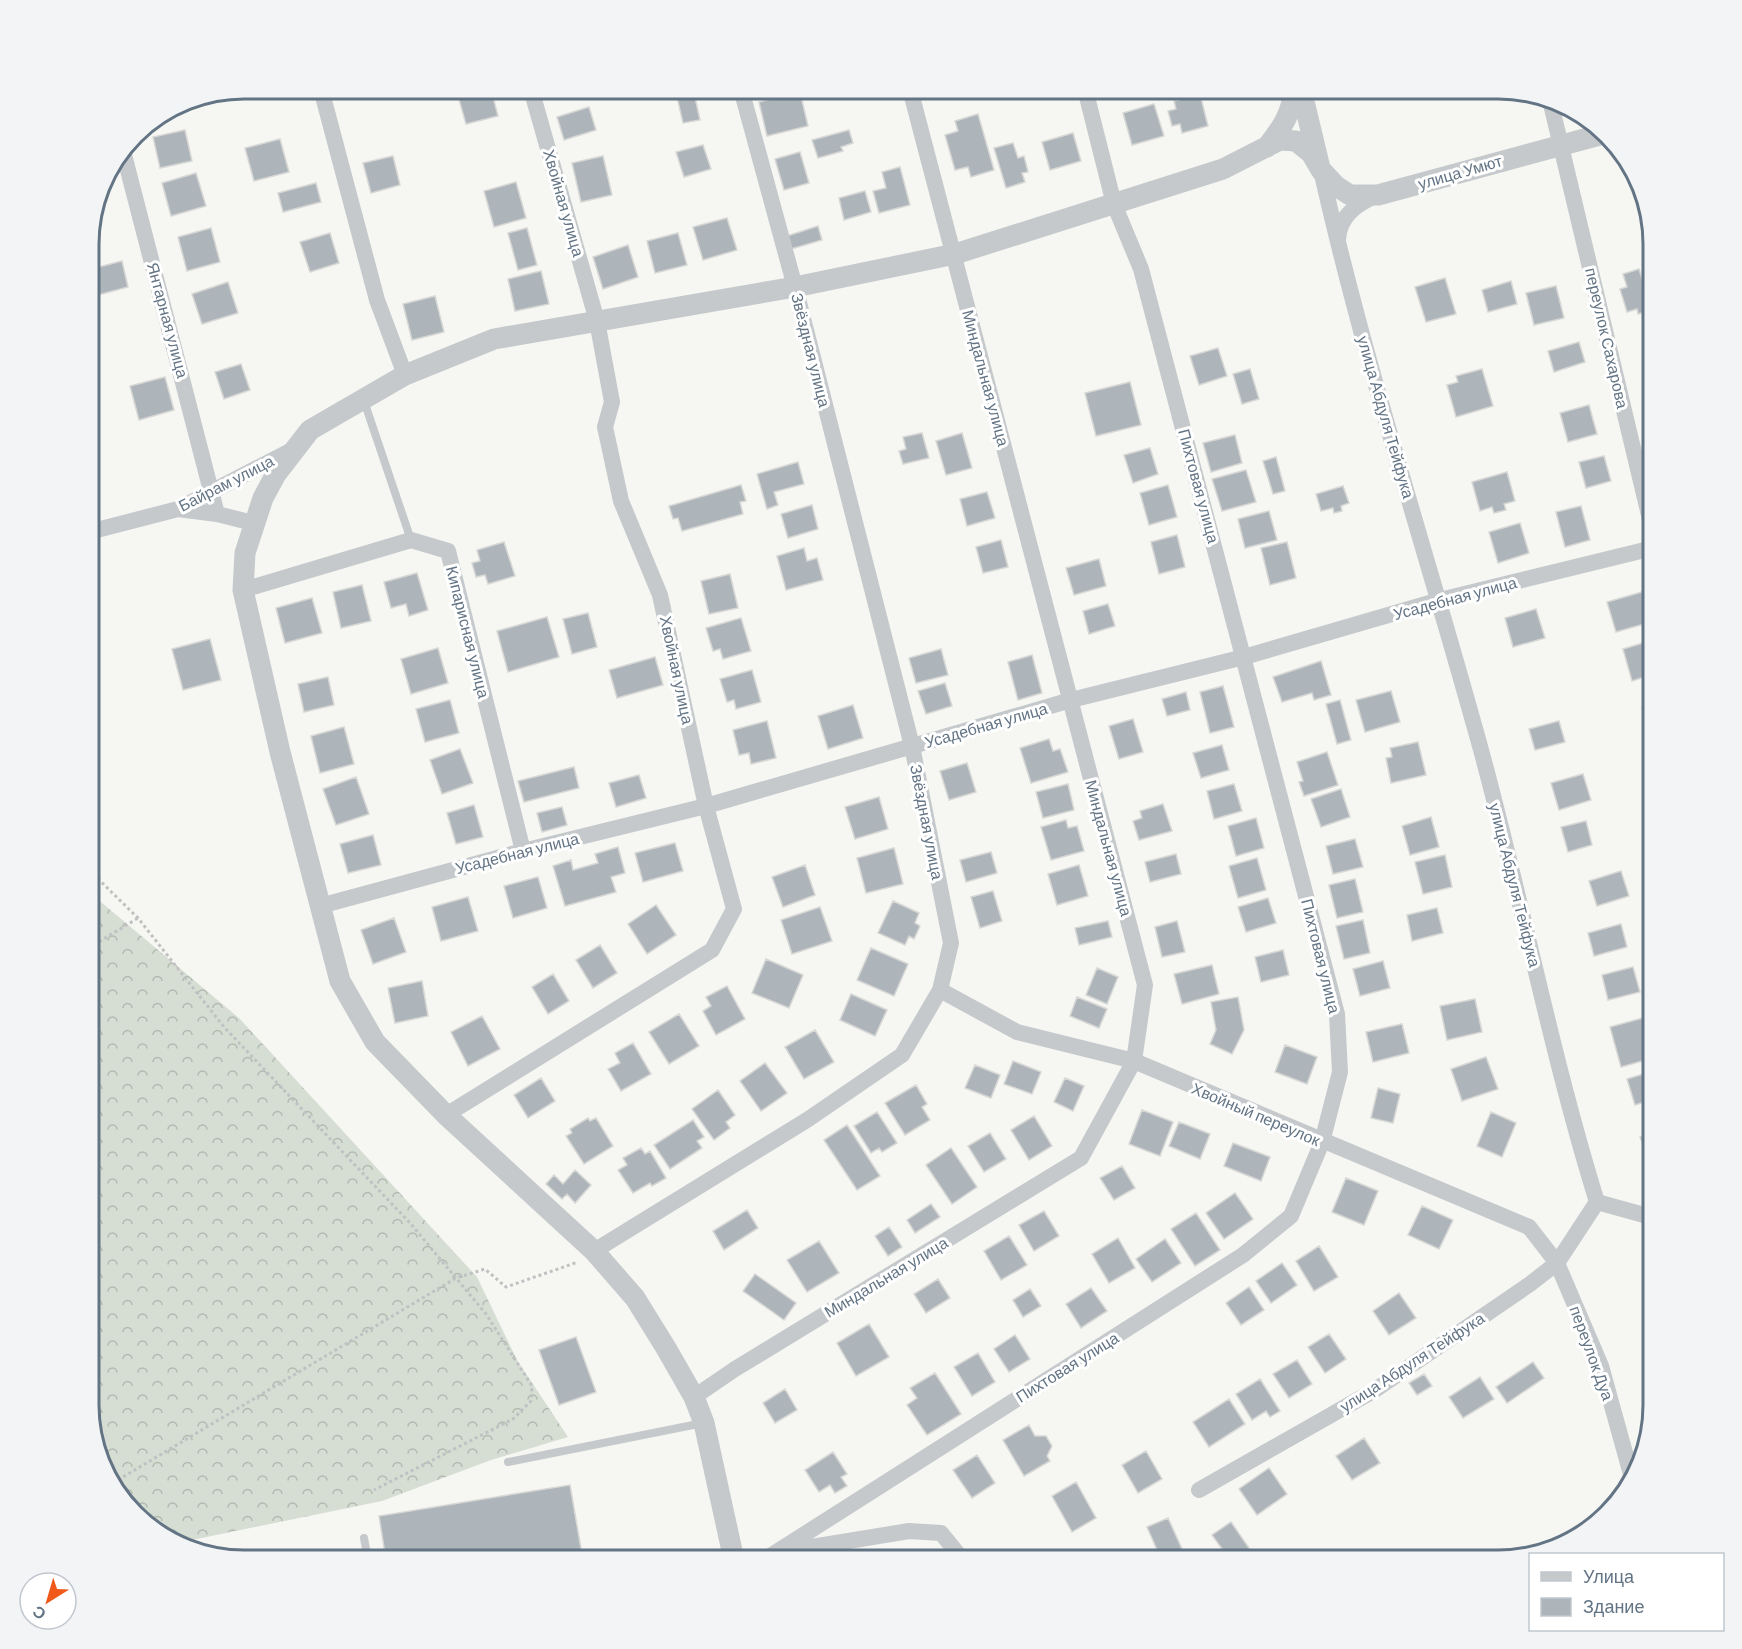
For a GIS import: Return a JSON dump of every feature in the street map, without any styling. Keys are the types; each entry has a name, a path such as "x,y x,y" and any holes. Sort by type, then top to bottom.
{"street":[{"path":"324,99 377,300 405,375"},
{"name":"Хвойная улица","path":"446,1115 712,950 734,909 706,806 660,595 621,501 605,427 612,402 597,321 534,99"},
{"name":"Звёздная улица","path":"594,1251 807,1120 902,1055 940,990 951,943 912,746 795,287 744,99"},
{"name":"Миндальная улица","path":"694,1397 745,1362 1081,1158 1134,1061 1145,985 913,99"},
{"name":"Пихтовая улица","path":"780,1550 1243,1255 1291,1216 1322,1142 1340,1071 1337,1014 1141,269 1114,204 1088,99"},
{"path":"732,1550 704,1423 694,1397 635,1299 594,1251 446,1115 375,1042 340,981 280,752 243,590 245,553 253,523 276,474 292,450 310,430 405,375 494,339 795,287 954,254 1223,169 1267,147 1283,126 1293,99"},
{"name":"улица Абдуля Тейфука","path":"1199,1490 1376,1390 1557,1263 1597,1202 1576,1133 1506,841 1440,600 1338,248 1303,99"},
{"name":"переулок Сахарова","path":"1553,110 1643,489"},
{"name":"улица Умют","path":"1267,147 1280,140 1296,141 1311,153 1321,170 1350,195 1378,195 1595,136"},
{"name":"Янтарная улица","path":"126,161 217,514"},
{"path":"1338,248 1341,224 1362,202 1378,195"},
{"name":"Байрам улица","path":"99,529 178,509 212,489 292,450"},
{"path":"178,509 217,514 253,523"},
{"path":"243,590 411,540"},
{"name":"Кипарисная улица","path":"411,540 448,551 523,851"},
{"name":"Усадебная улица","path":"320,906 523,851 706,806 1071,700 1244,657 1440,600 1643,550"},
{"name":"Хвойный переулок","path":"940,990 1017,1032 1134,1061 1322,1142 1529,1227 1557,1263"},
{"path":"1597,1202 1643,1215"},
{"name":"переулок Дуа","path":"1557,1263 1601,1366 1629,1467"},
{"path":"807,1550 909,1531 941,1533 955,1550"}],"lane":[{"path":"363,398 411,540"},
{"path":"508,1462 704,1423"},
{"path":"364,1538 366,1550"}],"path":[{"path":"99,880 138,918 224,1027 410,1223 486,1314 532,1386 531,1401 513,1419 374,1490"},
{"path":"99,942 138,918"},
{"path":"119,1479 456,1278 485,1269 506,1287 577,1263 594,1251"}],"green space":[{"path":"99,900 239,1018 477,1277 517,1360 568,1437 491,1460 382,1501 192,1540 163,1526 148,1514 118,1477 107,1452 99,1414"}],"building":[{"path":"459,99 494,99 498,116 466,124"},
{"path":"677,99 695,99 700,120 683,123"},
{"path":"771,99 802,99 808,126 767,136 759,102"},
{"path":"1201,99 1208,126 1182,133 1180,124 1172,126 1168,111 1176,109 1174,101"},
{"path":"1154,104 1164,136 1132,145 1123,113"},
{"path":"589,107 596,130 564,140 557,117"},
{"path":"978,114 994,170 971,177 968,167 955,170 945,135 958,131 955,121"},
{"path":"185,130 192,161 160,168 153,137"},
{"path":"849,130 853,143 841,147 843,151 818,158 812,140"},
{"path":"1073,133 1081,161 1050,170 1042,142"},
{"path":"280,139 289,172 254,181 245,148"},
{"path":"1013,143 1018,158 1024,156 1028,172 1022,173 1025,182 1006,188 994,148"},
{"path":"703,145 711,169 684,177 676,152"},
{"path":"800,152 809,183 784,190 775,159"},
{"path":"393,156 400,185 371,193 363,163"},
{"path":"603,156 612,195 581,202 572,163"},
{"path":"900,167 910,205 879,213 873,191 886,188 882,172"},
{"path":"196,173 206,206 171,216 162,183"},
{"path":"516,182 526,218 494,227 484,191"},
{"path":"316,183 321,202 283,212 278,193"},
{"path":"865,191 871,212 844,220 839,198"},
{"path":"727,218 737,250 703,260 693,227"},
{"path":"818,226 822,240 791,249 787,236"},
{"path":"211,228 220,262 187,271 178,237"},
{"path":"527,228 537,265 518,270 508,233"},
{"path":"330,233 339,263 310,272 300,242"},
{"path":"678,233 687,265 655,273 647,241"},
{"path":"628,245 638,277 603,289 593,257"},
{"path":"122,261 128,287 99,295 99,267"},
{"path":"1639,269 1643,282 1643,313 1638,314 1637,309 1627,312 1620,289 1627,287 1623,274"},
{"path":"541,271 549,304 515,311 508,279"},
{"path":"1445,278 1456,314 1426,322 1415,287"},
{"path":"1511,281 1517,304 1488,312 1482,290"},
{"path":"228,282 238,313 202,324 192,294"},
{"path":"1556,286 1564,318 1534,325 1526,293"},
{"path":"435,296 444,332 412,340 403,304"},
{"path":"1579,342 1585,362 1554,372 1548,351"},
{"path":"1218,348 1227,376 1199,385 1190,356"},
{"path":"241,364 250,390 224,399 215,372"},
{"path":"1250,369 1259,399 1242,404 1233,374"},
{"path":"1482,369 1493,406 1456,417 1447,385 1458,382 1456,376"},
{"path":"165,377 174,410 139,420 130,386"},
{"path":"1130,382 1141,425 1096,436 1085,393"},
{"path":"1589,405 1597,434 1568,442 1560,413"},
{"path":"922,433 929,458 903,464 899,451 906,449 903,437"},
{"path":"962,433 972,468 946,475 936,441"},
{"path":"1235,435 1242,463 1211,472 1203,443"},
{"path":"1150,448 1158,474 1133,483 1124,455"},
{"path":"1604,456 1611,481 1586,488 1579,462"},
{"path":"1276,457 1285,491 1273,494 1263,461"},
{"path":"798,462 804,484 774,492 778,505 767,509 757,474"},
{"path":"1246,470 1256,502 1222,511 1212,479"},
{"path":"1507,472 1515,501 1504,504 1506,510 1494,513 1492,507 1480,511 1472,482"},
{"path":"741,485 746,501 740,502 743,514 682,531 678,518 673,519 669,506"},
{"path":"1168,485 1177,517 1149,525 1140,493"},
{"path":"1343,486 1349,503 1341,506 1342,511 1334,513 1333,508 1321,511 1316,494"},
{"path":"987,492 995,518 967,526 960,499"},
{"path":"812,505 818,529 788,538 781,514"},
{"path":"1581,506 1590,540 1565,547 1556,512"},
{"path":"1269,511 1277,540 1245,548 1238,519"},
{"path":"1520,523 1529,553 1498,563 1489,532"},
{"path":"1177,535 1185,567 1159,574 1151,542"},
{"path":"1001,540 1008,567 983,573 976,547"},
{"path":"504,542 515,576 488,584 485,575 476,577 472,563 480,561 477,550"},
{"path":"1287,542 1296,578 1270,585 1261,548"},
{"path":"804,548 807,561 817,558 823,580 786,590 777,556"},
{"path":"1099,559 1106,586 1074,595 1066,568"},
{"path":"417,573 428,610 409,616 406,604 391,608 384,582"},
{"path":"730,574 738,608 709,614 701,581"},
{"path":"362,585 371,621 341,628 333,592"},
{"path":"1642,592 1643,624 1616,632 1607,602"},
{"path":"312,598 322,633 285,643 276,608"},
{"path":"1108,604 1115,626 1089,634 1083,611"},
{"path":"1536,609 1545,638 1513,647 1505,618"},
{"path":"588,613 597,647 572,654 563,619"},
{"path":"547,617 559,657 508,672 497,631"},
{"path":"741,618 751,651 723,659 720,649 713,651 706,628"},
{"path":"210,639 221,680 183,690 172,649"},
{"path":"1643,643 1643,677 1632,681 1623,649"},
{"path":"438,648 448,683 411,694 401,659"},
{"path":"941,649 948,675 916,683 909,658"},
{"path":"1032,655 1042,693 1018,700 1008,662"},
{"path":"655,657 663,685 617,698 609,670"},
{"path":"1321,661 1331,695 1314,700 1312,693 1282,702 1273,677"},
{"path":"752,670 761,702 736,709 734,700 727,702 720,679"},
{"path":"328,677 334,705 304,712 298,684"},
{"path":"945,683 952,706 926,714 918,691"},
{"path":"1223,686 1234,727 1210,733 1200,692"},
{"path":"1391,691 1400,722 1365,732 1356,700"},
{"path":"1186,692 1190,710 1167,716 1162,699"},
{"path":"450,700 459,733 425,742 416,709"},
{"path":"1340,700 1351,740 1337,744 1326,704"},
{"path":"853,705 863,738 828,749 818,716"},
{"path":"1133,719 1143,752 1119,759 1109,726"},
{"path":"767,721 776,758 751,764 749,753 739,755 733,730"},
{"path":"1559,721 1565,742 1535,750 1529,729"},
{"path":"344,727 354,764 320,773 311,736"},
{"path":"1049,739 1053,751 1060,749 1068,772 1031,783 1020,748"},
{"path":"1418,742 1426,775 1391,783 1386,758 1392,757 1390,748"},
{"path":"1222,745 1229,770 1201,778 1193,753"},
{"path":"460,749 473,783 442,794 430,760"},
{"path":"1327,752 1338,785 1304,796 1299,782 1303,781 1297,762"},
{"path":"967,763 976,792 949,800 940,771"},
{"path":"574,767 579,788 524,802 518,781"},
{"path":"1583,774 1591,800 1559,810 1551,783"},
{"path":"639,775 646,798 616,807 609,783"},
{"path":"356,777 369,814 336,825 323,789"},
{"path":"1068,784 1074,810 1043,818 1036,792"},
{"path":"1234,784 1242,811 1214,819 1207,791"},
{"path":"1341,789 1350,817 1321,827 1311,799"},
{"path":"879,797 888,829 855,839 845,807"},
{"path":"1163,804 1172,831 1139,840 1133,821 1142,818 1140,811"},
{"path":"474,805 483,837 456,844 447,813"},
{"path":"562,807 567,825 542,832 537,813"},
{"path":"1431,817 1439,847 1410,855 1402,826"},
{"path":"1256,818 1264,848 1236,856 1228,826"},
{"path":"1066,820 1068,828 1077,826 1084,851 1051,860 1041,827"},
{"path":"1586,821 1592,845 1568,852 1561,827"},
{"path":"373,835 381,865 348,873 340,844"},
{"path":"1355,839 1363,867 1333,874 1326,846"},
{"path":"675,843 683,871 643,882 635,853"},
{"path":"618,847 625,873 611,877 616,892 565,906 553,866 571,860 573,870 598,863 595,854"},
{"path":"894,848 903,884 866,893 857,858"},
{"path":"991,852 997,873 966,882 960,860"},
{"path":"1176,854 1181,874 1150,882 1145,862"},
{"path":"1445,855 1452,887 1423,894 1415,862"},
{"path":"1257,858 1266,890 1238,898 1229,866"},
{"path":"805,865 815,895 783,907 772,877"},
{"path":"1079,865 1088,896 1057,905 1048,874"},
{"path":"1621,871 1629,896 1597,906 1589,881"},
{"path":"538,877 547,908 513,918 504,886"},
{"path":"1355,879 1363,912 1337,918 1329,885"},
{"path":"993,891 1002,921 980,928 971,897"},
{"path":"468,897 478,931 441,941 432,907"},
{"path":"1268,898 1276,923 1246,932 1238,907"},
{"path":"893,901 919,913 915,923 920,926 914,939 909,936 905,945 878,933"},
{"path":"656,905 676,935 647,954 628,924"},
{"path":"820,907 832,941 792,954 781,920"},
{"path":"1437,908 1443,933 1412,941 1407,915"},
{"path":"394,918 406,952 373,964 361,930"},
{"path":"1363,920 1370,953 1344,959 1336,926"},
{"path":"1108,921 1112,937 1079,945 1075,928"},
{"path":"1177,921 1185,952 1162,957 1155,927"},
{"path":"1621,924 1627,947 1594,956 1588,933"},
{"path":"600,945 617,973 593,988 576,960"},
{"path":"871,948 908,964 894,996 857,980"},
{"path":"1283,950 1289,975 1261,982 1255,957"},
{"path":"766,959 803,975 789,1008 752,993"},
{"path":"1383,961 1390,988 1360,996 1353,969"},
{"path":"1212,965 1219,994 1182,1004 1174,974"},
{"path":"1633,967 1640,992 1608,1000 1602,975"},
{"path":"1097,968 1118,977 1107,1004 1086,995"},
{"path":"553,974 569,1001 548,1014 532,987"},
{"path":"422,981 428,1016 395,1023 388,988"},
{"path":"727,986 745,1019 716,1035 703,1011 711,1006 706,997"},
{"path":"851,994 887,1010 875,1036 840,1020"},
{"path":"1077,997 1107,1009 1099,1028 1070,1016"},
{"path":"1238,997 1244,1030 1232,1054 1210,1044 1216,1030 1211,1002"},
{"path":"1475,999 1482,1032 1447,1040 1440,1006"},
{"path":"679,1014 699,1046 669,1064 649,1032"},
{"path":"482,1016 500,1049 468,1066 451,1032"},
{"path":"1643,1018 1643,1061 1621,1067 1610,1027"},
{"path":"1402,1024 1409,1053 1373,1062 1366,1032"},
{"path":"815,1030 834,1062 804,1079 785,1047"},
{"path":"633,1043 651,1074 621,1091 608,1069 620,1063 615,1053"},
{"path":"1285,1045 1317,1057 1307,1084 1275,1072"},
{"path":"1486,1057 1498,1089 1462,1101 1451,1069"},
{"path":"1013,1061 1041,1072 1032,1094 1004,1084"},
{"path":"765,1063 787,1093 761,1111 740,1081"},
{"path":"975,1065 1000,1075 991,1098 965,1088"},
{"path":"1643,1074 1643,1102 1635,1105 1627,1079"},
{"path":"541,1078 555,1101 528,1118 514,1095"},
{"path":"1065,1078 1084,1086 1073,1111 1054,1102"},
{"path":"916,1085 927,1104 922,1107 930,1120 905,1135 885,1103"},
{"path":"1378,1088 1400,1094 1393,1123 1371,1118"},
{"path":"718,1090 735,1115 726,1122 730,1128 714,1140 692,1109"},
{"path":"1142,1110 1173,1122 1160,1156 1129,1144"},
{"path":"877,1112 897,1143 882,1152 879,1148 871,1153 854,1126"},
{"path":"1491,1112 1516,1123 1502,1157 1477,1146"},
{"path":"1034,1116 1052,1146 1029,1160 1011,1130"},
{"path":"588,1118 590,1121 596,1118 613,1146 584,1164 566,1136 572,1133 570,1129"},
{"path":"693,1120 704,1137 697,1141 702,1148 670,1169 654,1145"},
{"path":"1179,1122 1210,1134 1200,1159 1169,1146"},
{"path":"847,1125 880,1176 857,1190 824,1140"},
{"path":"990,1133 1006,1159 984,1172 968,1146"},
{"path":"1233,1143 1270,1157 1261,1181 1224,1166"},
{"path":"641,1148 645,1154 650,1151 666,1178 652,1186 650,1183 633,1193 618,1170 627,1165 623,1158"},
{"path":"951,1148 977,1187 952,1204 926,1165"},
{"path":"1122,1166 1135,1188 1114,1200 1100,1178"},
{"path":"575,1170 591,1185 575,1203 567,1194 562,1199 546,1184 554,1175 563,1184"},
{"path":"1346,1178 1378,1191 1364,1225 1332,1212"},
{"path":"1235,1193 1253,1219 1224,1239 1206,1213"},
{"path":"931,1204 940,1217 915,1233 907,1220"},
{"path":"1422,1206 1453,1220 1439,1249 1408,1235"},
{"path":"747,1210 758,1228 724,1250 713,1231"},
{"path":"1044,1211 1059,1236 1034,1251 1019,1225"},
{"path":"1196,1213 1220,1250 1195,1266 1171,1229"},
{"path":"889,1227 902,1247 888,1256 875,1236"},
{"path":"1009,1236 1027,1265 1001,1280 984,1251"},
{"path":"1118,1238 1135,1268 1109,1283 1092,1254"},
{"path":"1165,1239 1181,1263 1152,1282 1136,1259"},
{"path":"819,1241 839,1273 807,1292 787,1260"},
{"path":"1319,1246 1338,1277 1314,1291 1296,1261"},
{"path":"1282,1263 1297,1285 1271,1303 1256,1281"},
{"path":"755,1274 796,1303 784,1320 743,1291"},
{"path":"938,1279 950,1298 926,1313 914,1294"},
{"path":"1249,1287 1264,1310 1241,1325 1226,1303"},
{"path":"1091,1288 1107,1311 1081,1328 1066,1304"},
{"path":"1030,1289 1041,1306 1023,1317 1013,1300"},
{"path":"1399,1293 1416,1318 1389,1335 1373,1311"},
{"path":"869,1324 889,1357 856,1376 837,1343"},
{"path":"1329,1334 1346,1359 1325,1373 1308,1347"},
{"path":"1015,1335 1030,1359 1009,1372 994,1349"},
{"path":"576,1337 596,1392 559,1405 539,1350"},
{"path":"978,1353 995,1382 972,1396 954,1367"},
{"path":"1297,1360 1312,1384 1289,1398 1273,1374"},
{"path":"1533,1362 1544,1378 1507,1403 1496,1387"},
{"path":"935,1373 961,1414 927,1435 907,1405 917,1398 910,1388"},
{"path":"1424,1374 1432,1386 1417,1395 1409,1383"},
{"path":"1480,1377 1494,1399 1463,1418 1449,1397"},
{"path":"1260,1379 1280,1411 1270,1417 1266,1411 1252,1420 1236,1394"},
{"path":"785,1389 797,1410 775,1423 763,1403"},
{"path":"1229,1399 1245,1424 1209,1447 1193,1422"},
{"path":"1029,1425 1035,1436 1046,1436 1052,1446 1047,1456 1050,1461 1024,1476 1003,1440"},
{"path":"1364,1438 1380,1463 1352,1480 1336,1456"},
{"path":"1146,1451 1162,1479 1138,1493 1122,1465"},
{"path":"833,1452 847,1474 841,1477 847,1486 835,1493 830,1485 819,1492 805,1470"},
{"path":"977,1455 995,1483 972,1498 953,1470"},
{"path":"1269,1468 1287,1494 1257,1515 1239,1489"},
{"path":"1076,1482 1096,1518 1072,1532 1052,1496"},
{"path":"570,1485 581,1550 384,1550 379,1516"},
{"path":"1168,1518 1182,1549 1157,1550 1147,1527"},
{"path":"1231,1522 1250,1550 1223,1550 1212,1535"}]}
